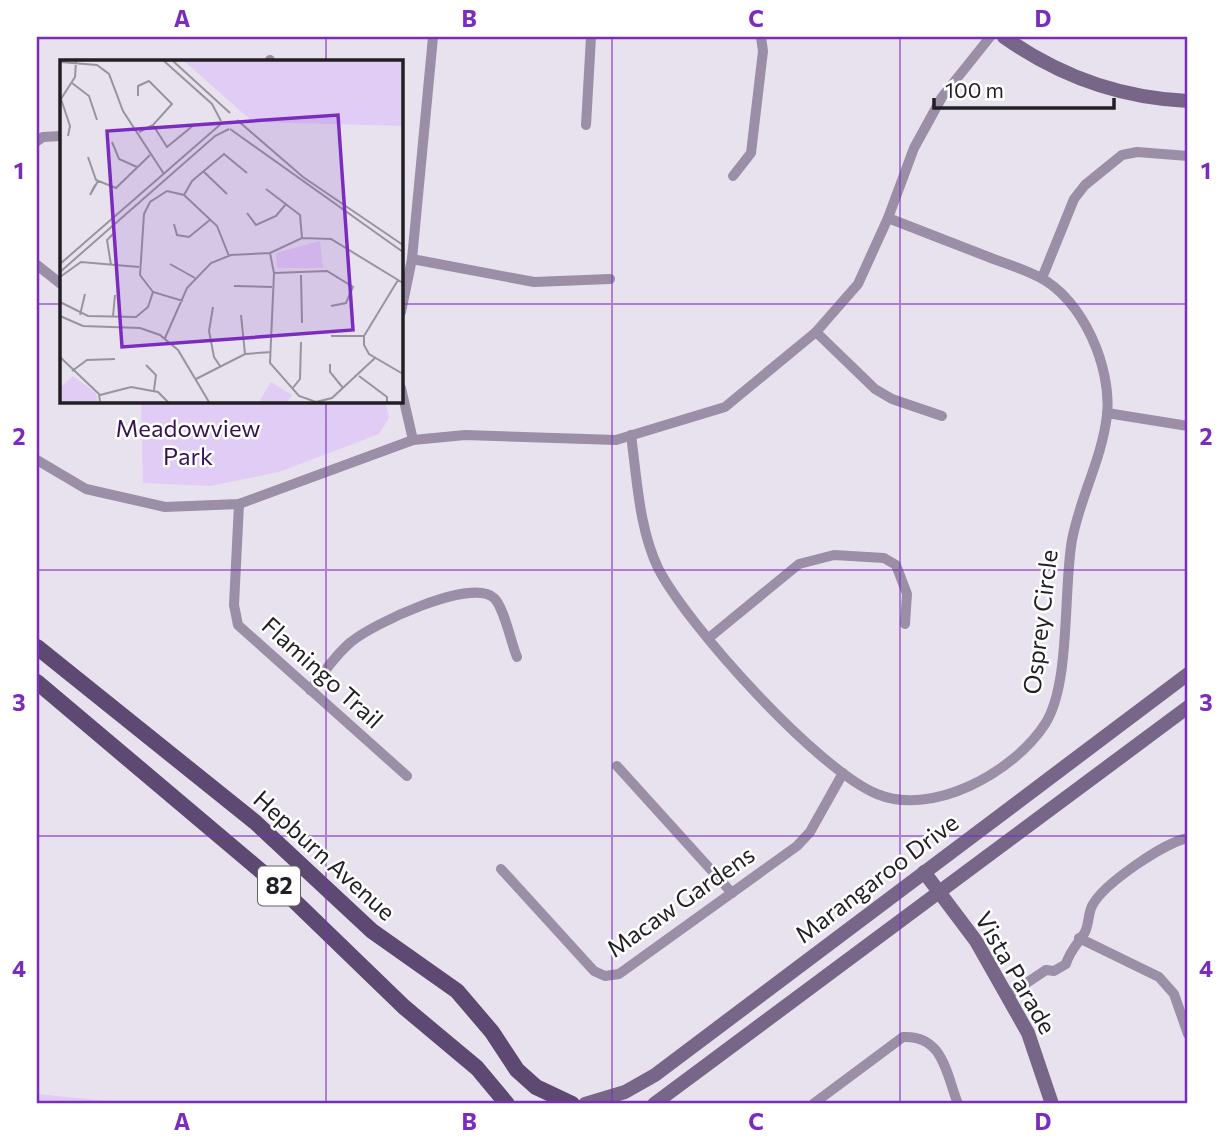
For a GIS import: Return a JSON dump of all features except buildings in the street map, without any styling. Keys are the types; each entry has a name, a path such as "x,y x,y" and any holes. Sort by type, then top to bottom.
{"main road":[{"path":"1004,37 1053,67 1086,81 1124,94 1188,102"},
{"name":"Hepburn Avenue","path":"37,647 255,822 372,931 457,991 492,1032 517,1070 536,1087 572,1104"},
{"name":"Marangaroo Drive","path":"585,1104 625,1092 655,1075 1188,674"},
{"name":"82","path":"37,682 281,888 404,1007 477,1068 507,1104"},
{"name":"Marangaroo Drive","path":"654,1104 1188,706"},
{"name":"Vista Parade","path":"925,872 976,942 1028,1033 1052,1104"}],"street":[{"path":"402,307 412,259 433,37"},
{"path":"586,125 591,37"},
{"path":"733,176 751,153 763,51 761,37"},
{"path":"37,460 86,489 165,507 239,504 412,440 465,435 616,440 725,407 816,331 858,284 888,218 914,148 942,97 990,37"},
{"path":"37,141 43,137 60,135"},
{"path":"1042,278 1074,199 1085,185 1122,155 1138,152 1188,156"},
{"name":"Osprey Circle","path":"631,435 644,526 657,566 678,601 772,712 844,773 876,794 899,800 930,801 966,789 1025,749 1046,722 1059,690 1067,567 1077,513 1101,449 1107,413 1103,368 1096,343 1072,306 1042,278 888,218"},
{"path":"412,259 534,282 610,279"},
{"path":"37,265 60,283"},
{"path":"816,331 875,389 892,399 942,416"},
{"path":"402,393 412,440"},
{"path":"1107,413 1188,426"},
{"name":"Flamingo Trail","path":"239,504 234,605 237,625 407,776"},
{"path":"710,637 799,564 834,555 884,558 896,565 908,594 905,625"},
{"path":"310,691 330,664 364,632 452,596 476,592 486,592 496,599 517,657"},
{"path":"617,766 732,893"},
{"name":"Macaw Gardens","path":"500,869 594,971 605,976 619,974 797,846 810,832 844,773"},
{"path":"1007,996 1046,970 1054,971 1066,964 1084,932 1092,905 1153,852 1186,839 1188,827"},
{"path":"1079,938 1159,977 1174,994 1188,1034"},
{"path":"813,1104 903,1037 916,1036 936,1048 958,1104"}],"green space":[{"name":"Meadowview Park","path":"141,402 385,402 389,418 379,434 279,472 210,486 143,483"},
{"path":"37,1094 138,1104 37,1104"}]}
